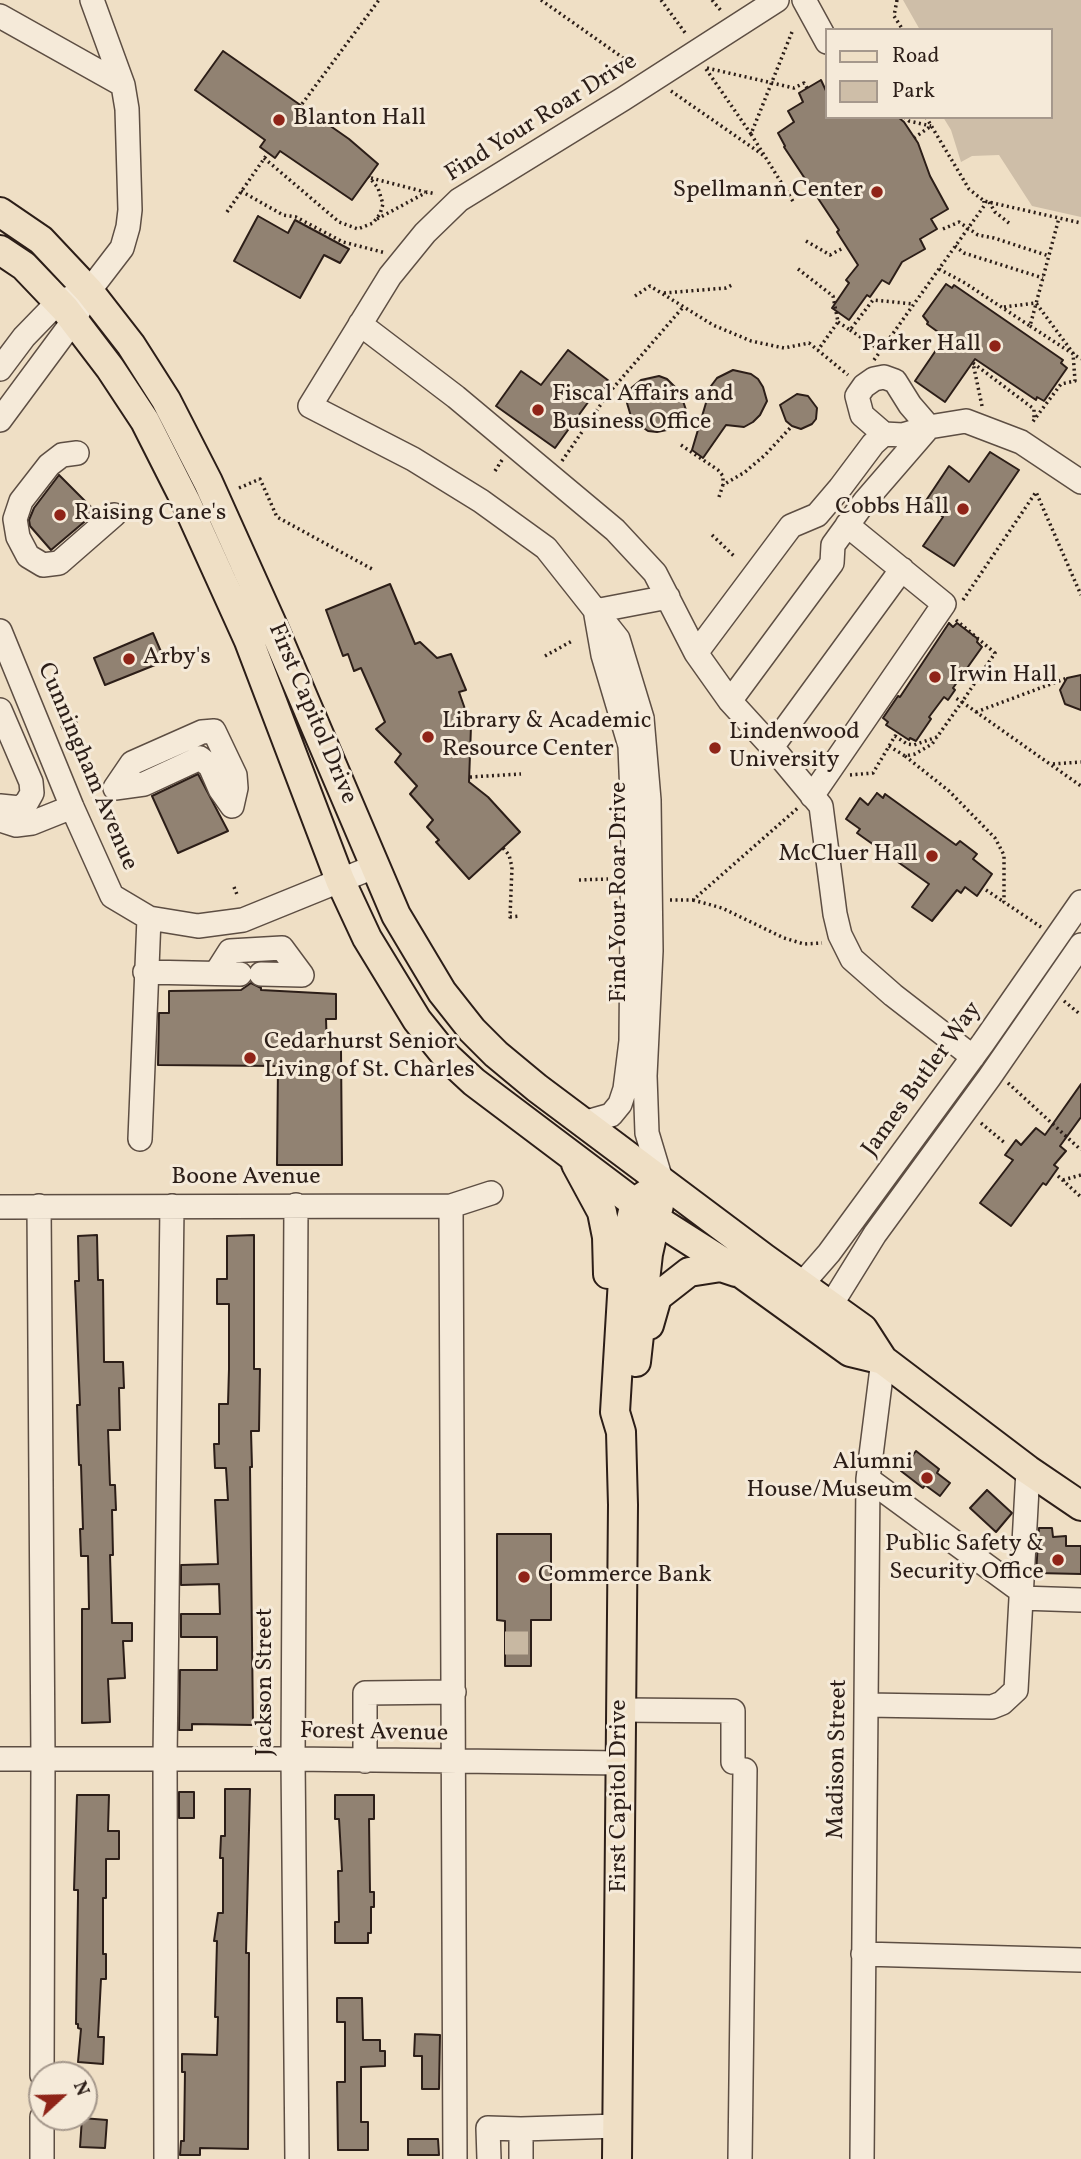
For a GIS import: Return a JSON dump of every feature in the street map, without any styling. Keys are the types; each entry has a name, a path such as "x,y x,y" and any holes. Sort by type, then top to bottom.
{"main road":[{"name":"First Capitol Drive","path":"0,212 41,240 89,291 131,345 166,400 208,482 271,622 396,915 442,992 472,1030 496,1054 662,1183 657,1220 648,1254 629,1413 618,1422"},
{"name":"First Capitol Drive","path":"0,250 24,266 66,311 110,368 145,421 186,502 249,641 340,880 367,938 417,1020 446,1056 474,1082 657,1220"},
{"path":"570,1152 602,1212 607,1237 606,1378 618,1422"},
{"path":"635,1202 662,1183 863,1329 883,1360 1028,1470 1081,1506"},
{"name":"First Capitol Drive","path":"617,2159 622,1763 618,1422 625,1246 635,1202"},
{"path":"657,1220 743,1274 850,1352 883,1360"},
{"path":"633,1381 657,1297 688,1272 721,1267 743,1274"}],"street":[{"path":"0,369 24,337 66,311 89,291 122,248 128,227 130,159 127,109 123,85 92,0"},
{"name":"Find Your Roar Drive","path":"662,1183 649,1144 646,1122 645,1076 651,951 649,800 642,718 618,639 546,548 481,501 413,459 310,406 390,276 425,233 459,200 777,0"},
{"path":"804,0 825,38"},
{"path":"0,16 123,85"},
{"path":"0,420 66,311"},
{"path":"360,324 456,397 607,523 655,573 696,653 730,702 821,806 835,914 840,936 852,959 892,995 972,1057"},
{"path":"929,427 909,405 895,381 884,377 874,379 867,375 857,396 862,415 884,434 903,435 929,427 966,421 1021,442 1081,482"},
{"path":"730,702 832,562 833,545 865,500 929,427"},
{"path":"696,653 791,526 817,515 873,444 884,434"},
{"path":"77,453 62,455 49,465 21,501 15,519 18,537 27,556 43,565 59,564 114,515"},
{"path":"812,796 946,612 944,604 847,525"},
{"path":"772,747 902,569"},
{"path":"595,611 668,597"},
{"name":"Find Your Roar Drive","path":"583,1123 611,1115 622,1097 631,1041 633,821 630,746 603,655 595,611"},
{"name":"Cunningham Avenue","path":"0,631 72,807 112,896 149,918 198,926 243,920 376,866"},
{"path":"0,710 31,782 32,793 27,803 20,808 0,806"},
{"path":"214,731 236,775 232,806 220,789 210,766 200,758 144,784 115,788 132,763 202,732 214,731"},
{"path":"0,820 16,825 32,823 72,807"},
{"name":"James Butler Way","path":"802,1284 829,1253 1081,902"},
{"path":"140,1139 149,918"},
{"name":"James Butler Way","path":"831,1305 875,1234 1081,945"},
{"path":"145,972 302,975 282,948 230,951 216,973"},
{"name":"Boone Avenue","path":"0,1207 451,1206 491,1193"},
{"path":"39,1206 42,2061"},
{"path":"166,2159 165,1759 172,1206"},
{"name":"Jackson Street","path":"296,1206 293,1759 297,2159"},
{"path":"451,1206 455,2159"},
{"name":"Madison Street","path":"862,2159 868,1479 883,1360"},
{"path":"866,1705 992,1707 1002,1703 1016,1690 1028,1470"},
{"path":"868,1479 1021,1595 1081,1600"},
{"path":"365,1760 365,1693 454,1692"},
{"path":"622,1710 733,1710 739,1766 740,2159"},
{"name":"Forest Avenue","path":"0,1759 622,1763"},
{"path":"863,1954 1081,1960"},
{"path":"489,2159 488,2128 618,2126"},
{"path":"521,2129 521,2159"},
{"path":"42,2131 42,2159"}],"path":[{"path":"302,104 379,0"},
{"path":"541,0 642,72"},
{"path":"661,0 691,42"},
{"path":"712,0 726,18"},
{"path":"897,0 894,16 902,28"},
{"path":"751,134 792,32"},
{"path":"794,203 703,64 710,71 794,88 804,83 807,88"},
{"path":"669,89 764,156"},
{"path":"906,119 931,126"},
{"path":"927,119 969,189 1009,223"},
{"path":"915,138 931,126"},
{"path":"227,212 268,152"},
{"path":"264,158 339,222 358,229 365,228 427,192"},
{"path":"376,220 383,204 378,188 370,177 442,196"},
{"path":"241,191 283,215 296,217 343,242 391,254"},
{"path":"987,202 1081,223"},
{"path":"635,296 650,286 713,325 764,345 783,348 809,343 867,375 880,351 987,202"},
{"path":"1030,326 1059,218"},
{"path":"943,229 959,222 978,235 1049,256"},
{"path":"806,241 830,255 843,248"},
{"path":"955,246 964,253 1043,278"},
{"path":"798,269 833,296 838,322 880,351"},
{"path":"939,269 965,282 1081,359"},
{"path":"662,293 726,288 732,285"},
{"path":"850,330 873,300 914,304"},
{"path":"1002,307 1036,303"},
{"path":"983,408 973,363 1034,409 1032,423 1060,384 1078,381 1073,353 1036,303"},
{"path":"560,463 608,394 684,306"},
{"path":"818,350 838,322"},
{"path":"723,485 765,456 792,426"},
{"path":"681,445 718,470 723,477 719,497"},
{"path":"239,488 260,479 277,517 372,569"},
{"path":"905,756 925,749 937,737 995,653 946,612 1036,492 1081,594"},
{"path":"712,535 734,556"},
{"path":"545,656 572,641"},
{"path":"976,712 1068,678"},
{"path":"954,697 1081,786"},
{"path":"60,729 77,720"},
{"path":"870,774 895,736 914,745 937,737"},
{"path":"889,746 949,790 995,838 1003,855 1004,902"},
{"path":"1051,764 1081,762"},
{"path":"470,778 521,774"},
{"path":"693,900 812,796"},
{"path":"503,848 509,855 512,867 510,917 520,916"},
{"path":"579,880 608,879"},
{"path":"234,887 238,897"},
{"path":"986,890 1056,937"},
{"path":"668,900 693,900 722,908 804,944 844,941"},
{"path":"994,1070 1081,1150"},
{"path":"965,1110 1006,1144"},
{"path":"1063,1181 1081,1175"},
{"path":"1058,1177 1081,1197"}],"green space":[{"path":"903,0 1081,0 1081,217 1032,206 999,155 972,156 961,162 951,130 944,119 1053,119 1053,28 919,28"}],"building":[{"name":"Blanton Hall","path":"223,51 349,139 378,164 352,200 280,151 275,158 260,147 265,140 195,90"},
{"name":"Spellmann Center","path":"821,80 825,89 825,119 900,119 918,143 930,176 948,209 931,219 937,229 920,239 925,249 902,262 889,284 882,280 849,320 832,308 849,283 846,280 858,265 837,232 839,230 784,147 778,133 794,122 788,111 803,102 799,93"},
{"path":"258,216 288,233 295,220 349,249 340,263 324,255 300,298 234,261"},
{"name":"Parker Hall","path":"946,284 952,288 954,285 1063,360 1061,363 1067,368 1044,401 1037,397 1036,400 975,359 945,402 915,381 945,337 927,324 923,316"},
{"path":"568,350 609,381 598,397 594,394 555,448 496,406 521,371 541,385"},
{"path":"733,370 751,374 758,379 767,401 753,422 744,427 726,425 703,458 692,450 711,386 717,378"},
{"path":"659,376 667,379 680,392 691,425 657,432 648,431 632,420 627,403 630,389 641,380"},
{"path":"797,394 808,396 817,408 816,419 801,429 786,421 780,405"},
{"name":"Cobbs Hall","path":"990,452 1019,470 954,566 923,546 943,517 925,502 949,466 969,482"},
{"name":"Raising Cane's","path":"59,475 96,512 51,550 30,526 29,520 34,508"},
{"name":"Library & Academic Resource Center","path":"390,584 415,644 420,642 437,658 451,654 466,690 459,692 471,726 469,782 488,797 520,832 469,879 436,842 439,840 427,827 433,820 410,794 417,786 395,762 401,754 376,729 385,722 361,668 354,671 348,654 343,656 326,610"},
{"name":"Irwin Hall","path":"949,623 953,627 957,623 978,639 977,642 982,647 953,688 955,690 948,700 944,697 929,717 931,719 916,741 910,738 909,740 886,725 888,722 883,718"},
{"name":"Arby's","path":"153,633 165,661 105,685 94,658"},
{"path":"1081,675 1081,710 1065,704 1060,690 1067,678"},
{"path":"198,774 228,831 178,853 152,796"},
{"name":"McCluer Hall","path":"877,793 883,798 885,794 956,845 960,841 977,854 973,859 992,874 977,896 965,887 961,893 957,890 932,921 912,907 929,884 857,833 860,829 846,819 860,798 868,805"},
{"name":"Cedarhurst Senior Living of St. Charles","path":"251,983 261,990 336,994 336,1019 326,1019 327,1050 341,1050 342,1165 277,1165 278,1066 158,1065 159,1013 169,1013 169,991 241,990"},
{"path":"1081,1084 1081,1117 1060,1146 1066,1151 1054,1165 1058,1168 1046,1185 1043,1183 1011,1226 980,1203 1013,1160 1005,1155 1016,1140 1021,1145 1036,1128 1045,1135"},
{"path":"97,1235 98,1280 103,1280 104,1362 123,1362 124,1388 119,1388 120,1430 108,1430 110,1485 115,1485 116,1510 112,1510 113,1555 110,1555 112,1623 132,1623 132,1641 123,1641 125,1678 108,1679 110,1722 82,1723 82,1609 89,1609 88,1556 81,1556 80,1529 83,1529 75,1281 79,1281 78,1236"},
{"path":"254,1235 254,1369 260,1369 259,1431 251,1431 250,1467 253,1725 192,1724 192,1730 179,1730 180,1670 217,1670 217,1637 181,1637 181,1614 220,1614 219,1584 181,1585 181,1565 218,1564 215,1500 228,1500 226,1468 215,1468 214,1444 219,1444 219,1404 228,1404 229,1369 229,1304 217,1304 217,1279 227,1279 227,1236"},
{"name":"Alumni House/Museum","path":"916,1451 939,1469 937,1473 950,1483 940,1496 925,1485 923,1488 901,1471"},
{"path":"987,1490 1012,1513 996,1532 970,1508"},
{"name":"Public Safety & Security Office","path":"1039,1528 1052,1528 1053,1537 1066,1536 1066,1546 1081,1546 1081,1574 1036,1573"},
{"name":"Commerce Bank","path":"497,1534 551,1534 551,1620 531,1620 531,1666 505,1666 505,1621 497,1620"},
{"path":"225,1789 250,1789 246,1953 249,1953 248,2149 200,2148 200,2155 180,2155 181,2141 184,2141 185,2072 182,2072 182,2054 217,2055 217,1941 214,1941 218,1913 223,1913 223,1858 220,1858 221,1836 225,1836"},
{"path":"179,1792 194,1792 194,1818 179,1818"},
{"path":"77,1795 109,1795 108,1831 119,1831 119,1859 106,1859 103,1954 106,1954 106,1979 101,1979 98,2037 104,2037 103,2064 98,2064 98,2061 78,2061 81,2029 76,2024 78,1890 74,1890"},
{"path":"335,1795 374,1795 374,1819 369,1819 370,1892 374,1892 374,1907 371,1907 371,1933 368,1933 368,1943 335,1943 335,1922 339,1922 338,1871 342,1871 339,1819 335,1819"},
{"path":"337,1998 362,1998 363,2040 380,2040 380,2051 385,2051 385,2066 361,2067 361,2122 368,2122 368,2150 338,2150 337,2082 345,2082 345,2022 337,2022"},
{"path":"415,2034 440,2035 439,2089 422,2089 422,2056 414,2056"},
{"path":"98,2119 107,2120 105,2148 80,2147 81,2131 98,2131"},
{"path":"408,2139 438,2139 439,2155 408,2155"}],"tunnel":[{"path":"505,1643 531,1643"}],"place":[{"name":"Blanton Hall","path":"279,120"},
{"name":"Spellmann Center","path":"877,192"},
{"name":"Parker Hall","path":"995,346"},
{"name":"Fiscal Affairs and Business Office","path":"538,410"},
{"name":"Cobbs Hall","path":"963,509"},
{"name":"Raising Cane's","path":"60,515"},
{"name":"Arby's","path":"129,659"},
{"name":"Irwin Hall","path":"935,677"},
{"name":"Library & Academic Resource Center","path":"428,737"},
{"name":"Lindenwood University","path":"715,748"},
{"name":"McCluer Hall","path":"932,856"},
{"name":"Cedarhurst Senior Living of St. Charles","path":"250,1058"},
{"name":"Alumni House/Museum","path":"927,1478"},
{"name":"Public Safety & Security Office","path":"1058,1560"},
{"name":"Commerce Bank","path":"524,1577"}]}
